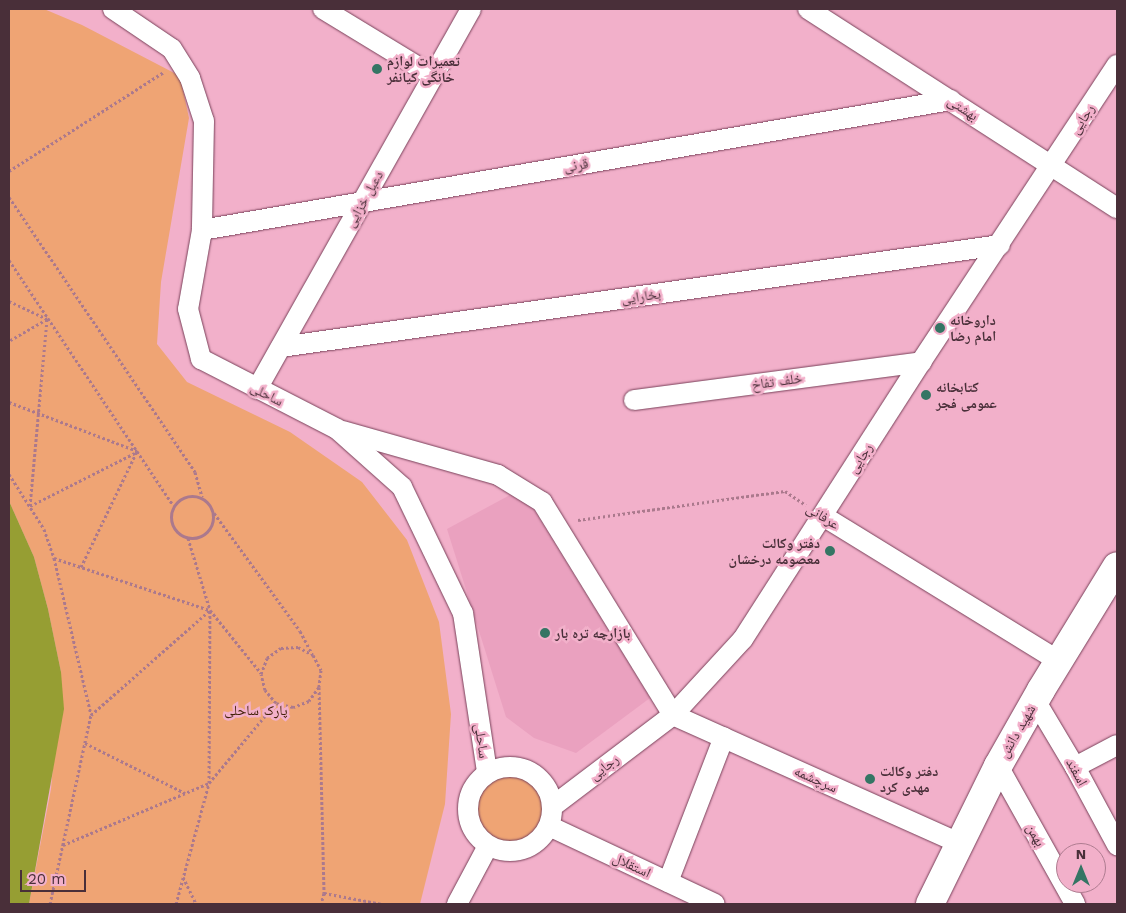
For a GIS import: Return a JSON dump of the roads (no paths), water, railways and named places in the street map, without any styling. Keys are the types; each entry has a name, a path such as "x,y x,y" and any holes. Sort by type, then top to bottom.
{"main road":[{"name":"شهید دانش","path":"930,904 998,766 1035,700 1117,566"}],"street":[{"name":"ساحلی","path":"113,9 172,49 190,78 204,121 202,230 188,309 201,359 337,429 402,487 463,613 487,772"},
{"path":"323,9 433,76"},
{"name":"دعبل خزایی","path":"257,389 471,9"},
{"name":"بهشتی","path":"808,9 1117,208"},
{"name":"رجایی","path":"553,806 673,715 743,639 921,362 1117,65"},
{"name":"قرنی","path":"202,230 951,100"},
{"name":"بخارایی","path":"281,347 1000,245"},
{"name":"خلف تفاخ","path":"634,400 921,362"},
{"path":"337,429 498,475 542,502 673,715"},
{"name":"عرفانی","path":"823,516 1059,661"},
{"name":"اسفند","path":"1035,700 1117,845"},
{"name":"سرچشمه","path":"673,715 959,844"},
{"path":"668,882 724,737"},
{"path":"1075,768 1117,745"},
{"path":"508,766 529,770 546,785 553,806 549,826 534,844 511,852 488,846 472,831 466,810 472,788 487,772 508,766"},
{"name":"بهمن","path":"998,766 1075,904"},
{"name":"استقلال","path":"549,826 715,904"},
{"path":"458,904 488,846"}],"place":[{"name":"تعمیرات لوازم خانگی کیانفر","path":"377,69"},
{"name":"داروخانه امام رضا","path":"940,328"},
{"name":"کتابخانه عمومی فجر","path":"926,395"},
{"name":"دفتر وکالت معصومه درخشان","path":"830,551"},
{"name":"بازارچه تره بار","path":"545,633"},
{"name":"دفتر وکالت مهدی کرد","path":"870,779"}],"park label":[{"name":"پارک ساحلی","path":"256,710"}]}
